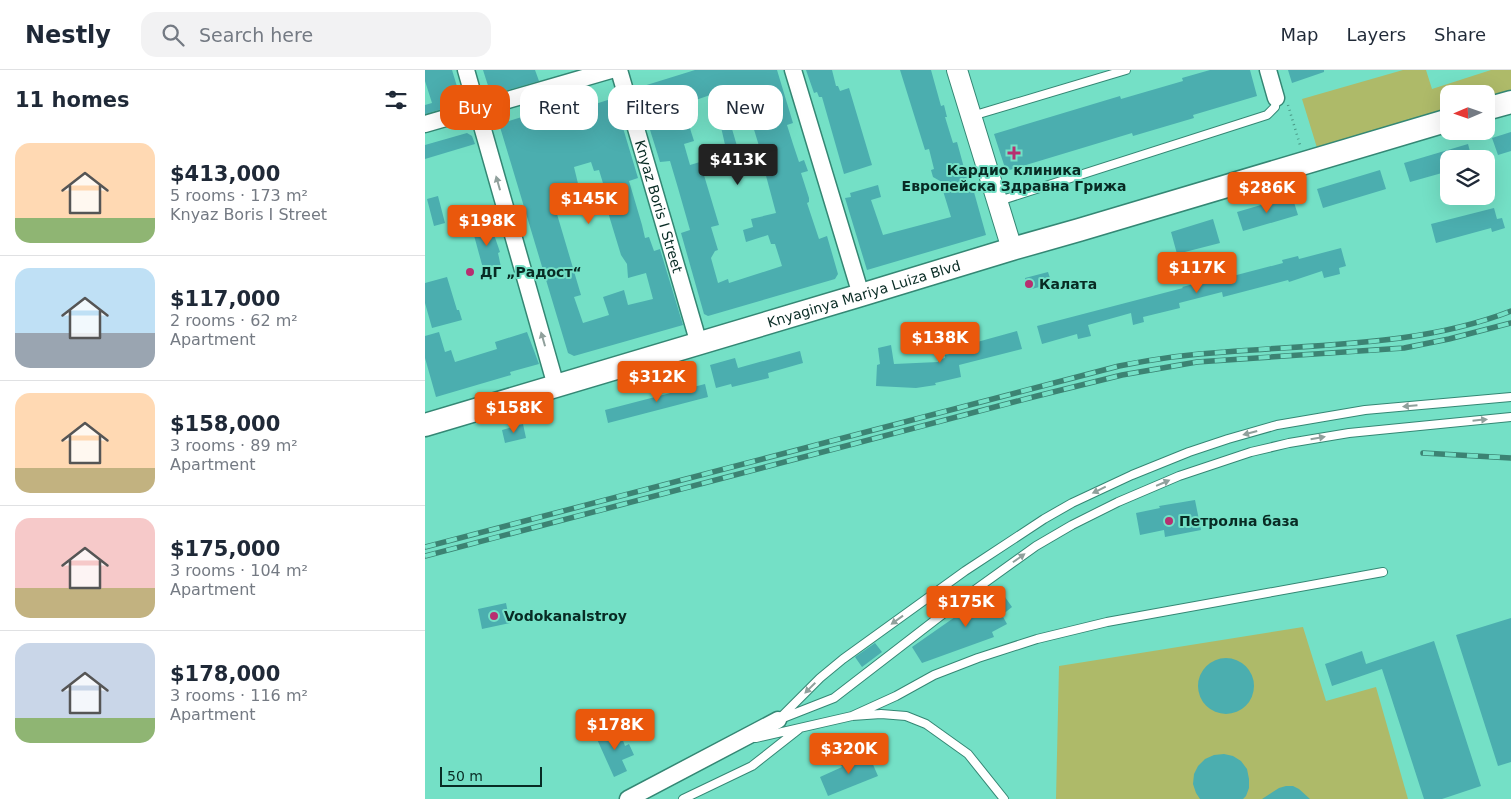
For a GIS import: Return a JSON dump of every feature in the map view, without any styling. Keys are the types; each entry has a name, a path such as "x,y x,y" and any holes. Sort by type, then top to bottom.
{"main road":[{"path":"1495,106 1511,102"},
{"name":"Knyaginya Mariya Luiza Blvd","path":"426,421 556,386 699,344 1011,249 1440,123"}],"street":[{"path":"466,70 470,85"},
{"path":"510,99 611,70"},
{"name":"Knyaz Boris I Street","path":"619,70 699,344"},
{"path":"793,70 861,295"},
{"path":"957,70 1011,249"},
{"path":"1268,70 1277,98"},
{"path":"425,124 440,120"},
{"path":"483,130 556,386"},
{"path":"628,799 778,720"}],"lane":[{"path":"971,117 1126,70"},
{"path":"997,202 1259,118 1271,112 1275,107 1277,98"},
{"path":"778,720 820,678 843,659 965,572 1044,519 1072,503 1132,475 1189,452 1277,425 1365,410 1511,397"},
{"path":"778,720 834,698 965,597 1036,546 1079,521 1179,476 1251,452 1349,432 1511,417"},
{"path":"852,716 896,696 934,675 978,658 1037,639 1107,622 1383,572"},
{"path":"731,744 852,716 881,714 906,716 926,724 968,754 1004,799"},
{"path":"683,799 752,766 801,728"}],"path":[{"path":"1277,98 1289,105 1303,164"}],"green space":[{"path":"1403,70 1426,70 1432,89 1440,86 1440,115 1318,151 1302,99"},
{"path":"1491,70 1511,70 1511,93 1495,97 1495,85 1444,85"},
{"path":"1303,627 1326,701 1376,687 1408,799 1056,799 1059,666"}],"building":[{"path":"425,70 452,70 457,85 440,85 440,110 425,114 425,105 432,103 425,81"},
{"path":"483,70 535,70 539,81 510,89 510,85 488,85"},
{"path":"695,70 777,70 782,85 708,85 708,96 698,99 698,85 647,85"},
{"path":"806,70 832,70 836,86 838,86 840,91 849,88 872,165 844,174 822,97 819,97 817,92 814,93"},
{"path":"900,70 931,70 941,106 944,105 947,117 945,117 953,143 957,142 969,186 972,185 986,235 867,270 845,198 851,197 850,193 878,185 881,197 871,200 883,235 951,217 940,181 933,177 931,170 934,169 929,149 925,150"},
{"path":"1210,70 1250,70 1257,96 1193,115 1194,118 1133,136 1132,133 1006,171 994,134 1120,96 1121,99 1183,81 1182,78"},
{"path":"1288,70 1324,70 1324,72 1292,83"},
{"path":"783,90 793,123 787,125 799,162 804,160 808,171 801,173 809,198 807,203 819,239 827,236 838,274 835,279 708,316 704,314 681,233 690,230 670,161 660,162 650,130 691,130 694,141 684,144 690,165 700,162 719,225 711,227 718,250 715,251 711,258 718,283 728,279 729,283 782,266 775,244 771,244 768,235 746,242 743,230 753,227 751,219 776,213 765,172 767,172 754,130 783,130"},
{"path":"608,100 608,130 624,130 638,178 629,181 645,238 649,237 654,251 660,249 683,325 574,356 568,353 501,130 510,130 510,121 520,117 520,130 598,130 598,103","holes":["591,162 594,171 599,170 609,203 606,204 610,219 621,255 627,264 628,278 646,273 653,299 628,305 624,290 603,297 609,315 583,323 574,297 581,295 554,204 581,196 574,167"]},
{"path":"722,130 732,130 737,146 726,149"},
{"path":"1511,132 1511,151 1498,155 1493,140 1495,140 1495,137"},
{"path":"467,133 472,136 475,144 425,159 425,145"},
{"path":"1468,144 1470,150 1448,150"},
{"path":"1440,152 1440,174 1410,182 1404,163"},
{"path":"1380,170 1386,189 1323,208 1317,189"},
{"path":"438,196 445,223 434,226 427,199"},
{"path":"1292,196 1298,215 1243,231 1237,212"},
{"path":"1494,208 1497,219 1502,218 1505,228 1492,232 1491,228 1436,243 1431,224"},
{"path":"1213,219 1220,243 1177,254 1171,232"},
{"path":"490,223 500,252 498,253 501,267 484,272 472,228"},
{"path":"1341,248 1346,266 1339,268 1340,274 1324,278 1322,271 1289,282 1288,280 1223,297 1222,292 1179,303 1180,308 1143,317 1144,322 1133,325 1131,313 1088,325 1091,336 1078,339 1077,334 1042,344 1037,326 1182,287 1206,281 1206,283 1283,263 1282,260 1298,256 1299,259"},
{"name":"Калата","path":"1048,272 1051,281 1043,286 1028,290 1025,278"},
{"path":"447,277 462,320 432,328 425,303 425,283"},
{"path":"1017,331 1022,349 959,365 961,377 935,383 936,385 916,388 876,386 877,365 880,364 878,348 891,345 894,364 938,362 938,360 945,358 945,355 972,349 970,344"},
{"path":"439,332 445,352 451,350 455,362 497,349 495,342 527,332 539,364 510,372 511,375 436,397 425,358 425,336"},
{"path":"800,351 803,363 768,373 769,378 732,387 731,384 716,388 710,365 735,358 738,368"},
{"path":"705,384 708,397 608,423 605,410"},
{"path":"523,424 526,438 505,443 502,430"},
{"name":"Петролна база","path":"1195,500 1201,530 1165,537 1164,530 1140,535 1136,513 1160,508 1159,506"},
{"path":"998,587 1012,607 1002,615 1007,624 992,632 994,637 922,663 912,647"},
{"name":"Vodokanalstroy","path":"506,603 510,623 482,629 478,609"},
{"path":"1511,618 1511,762 1498,766 1456,635"},
{"path":"1434,641 1481,786 1442,799 1424,799 1382,669 1332,686 1325,664 1362,651 1366,664"},
{"path":"875,643 882,652 862,667 855,657"},
{"path":"1226,658 1237,660 1246,666 1252,675 1254,686 1252,697 1246,706 1237,712 1226,714 1215,712 1206,706 1200,697 1198,686 1200,675 1206,666 1215,660"},
{"path":"618,727 625,746 629,744 634,755 622,760 627,771 614,777 596,737"},
{"path":"868,753 878,776 828,796 820,777"},
{"path":"1224,754 1233,756 1241,761 1247,769 1249,788 1246,796 1243,799 1200,799 1193,784 1194,774 1198,766 1205,759 1214,755"},
{"path":"1293,786 1299,789 1310,799 1262,799 1279,788"}],"railway":[{"path":"425,547 1119,366 1198,354 1334,345 1406,337 1441,331 1511,311"},
{"path":"425,556 1122,375 1197,362 1404,348 1511,323"},
{"path":"1423,453 1511,458"}],"place":[{"name":"Кардио клиника Европейска Здравна Грижа","path":"1014,153"},
{"name":"ДГ „Радост“","path":"470,272"},
{"name":"Калата","path":"1029,284"},
{"name":"Петролна база","path":"1169,521"},
{"name":"Vodokanalstroy","path":"494,616"}]}
